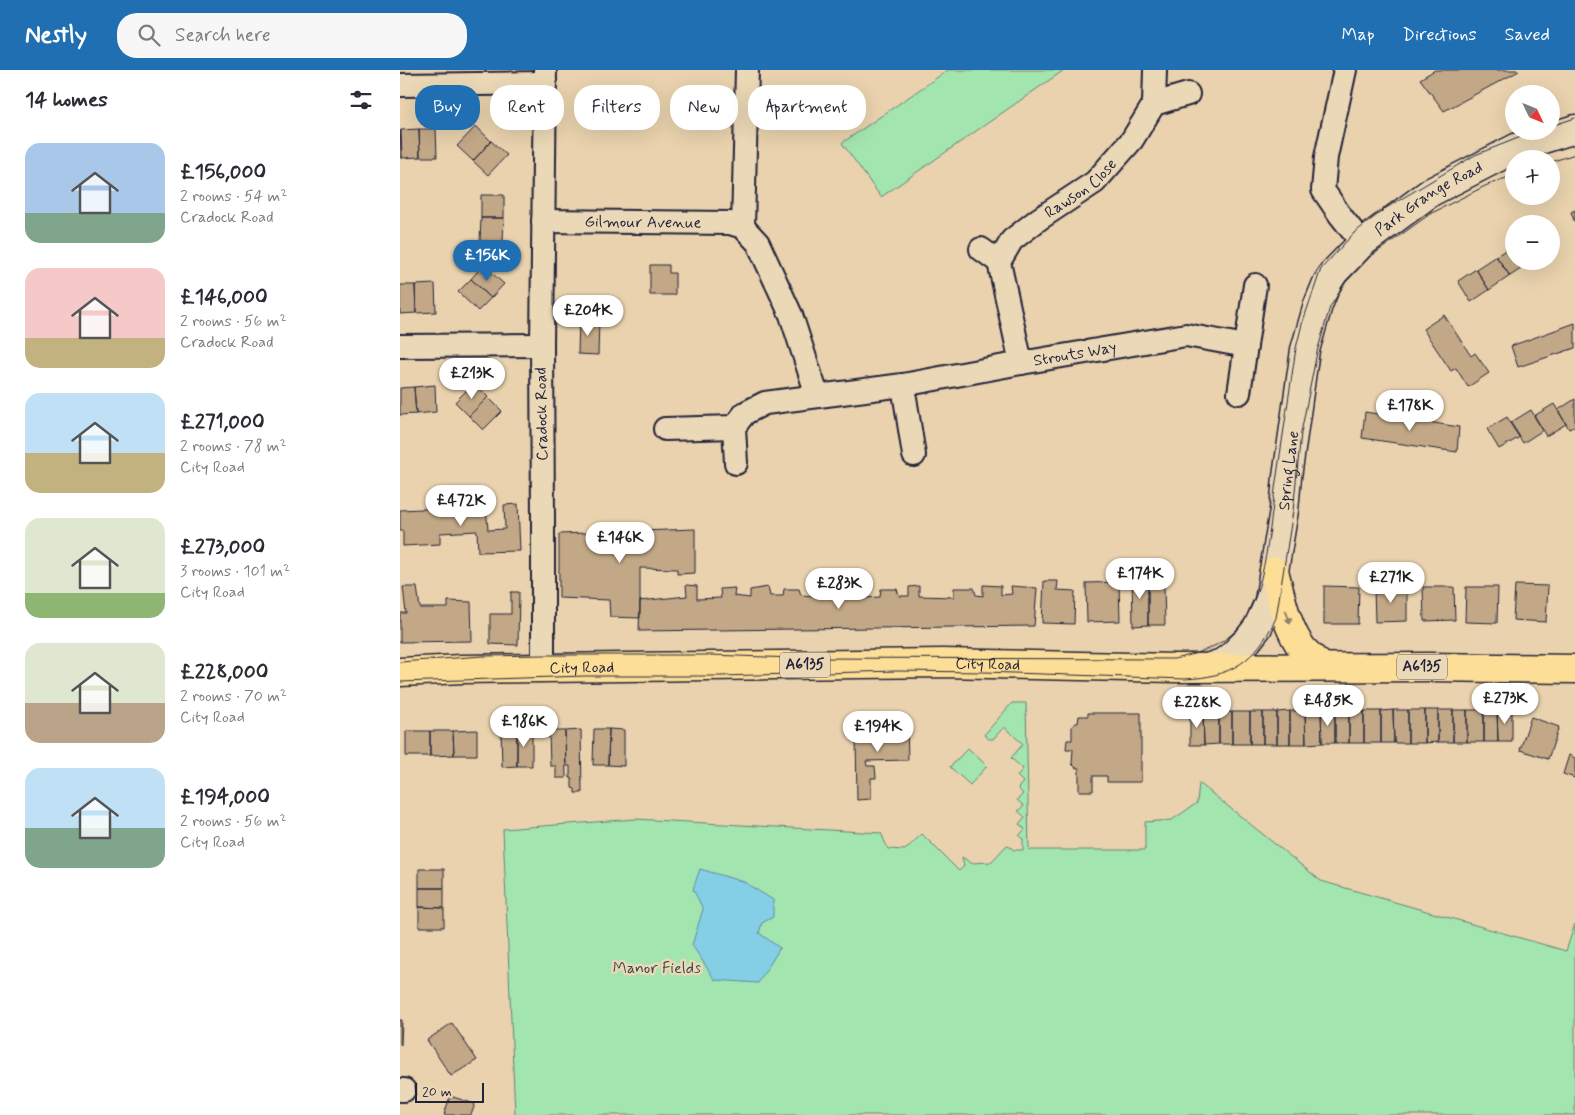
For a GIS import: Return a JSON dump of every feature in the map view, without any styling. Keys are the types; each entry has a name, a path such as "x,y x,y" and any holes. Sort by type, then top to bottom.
{"main road":[{"path":"1274,571 1284,607 1297,640 1304,650 1322,667"},
{"name":"City Road","path":"400,672 543,668 943,663 1176,668 1575,669"}],"street":[{"path":"747,70 743,227 758,243 791,315 817,395"},
{"name":"Rawson Close","path":"999,262 1012,240 1038,219 1095,182 1132,140 1154,104 1155,70"},
{"path":"1345,70 1326,158 1323,190 1340,216 1355,251"},
{"path":"400,85 545,76"},
{"name":"Cradock Road","path":"543,668 542,345 545,76"},
{"path":"1154,104 1188,94"},
{"name":"Park Grange Road","path":"1355,251 1431,192 1518,147 1575,129"},
{"name":"Gilmour Avenue","path":"544,221 730,223 743,227"},
{"path":"981,249 999,262 1021,363"},
{"name":"Spring Lane","path":"1210,667 1222,663 1232,656 1256,630 1269,601 1305,350 1318,305 1327,284 1334,272 1355,251"},
{"path":"1239,394 1254,285"},
{"name":"Strouts Way","path":"734,427 745,413 765,403 903,385 1186,335 1246,346"},
{"path":"400,346 542,345"},
{"path":"903,385 914,456"},
{"path":"665,430 734,427 736,463"}],"green space":[{"path":"948,70 1064,70 881,197 842,143 861,130 866,130 866,126"},
{"name":"Manor Fields","path":"1012,703 1026,703 1029,850 1145,850 1145,822 1172,820 1197,803 1199,783 1321,881 1566,951 1575,924 1575,1115 515,1115 503,829 635,819 881,833 888,849 905,850 922,834 959,871 964,866 962,857 971,863 991,862 1007,845 1014,850 1023,850 1023,839 1019,836 1025,829 1019,824 1025,817 1018,811 1024,806 1017,800 1023,794 1018,788 1023,782 1017,776 1023,769 1011,758 1023,744 1004,727 993,739 989,739 984,735"},
{"path":"968,748 987,766 970,785 950,767"}],"water":[{"path":"700,869 744,882 773,900 773,917 762,923 759,933 780,948 758,983 715,980 692,945 703,909 693,889"}],"building":[{"path":"1435,70 1519,71 1444,111 1420,79"},
{"path":"400,130 402,158 400,158"},
{"path":"401,130 419,130 420,157 402,158"},
{"path":"419,130 436,130 437,157 420,157"},
{"path":"472,130 480,130 491,141 473,161 457,146"},
{"path":"491,141 507,155 488,175 473,161"},
{"path":"481,195 504,195 504,218 481,218"},
{"path":"1575,210 1575,223 1571,212"},
{"path":"481,218 504,218 503,242 480,241"},
{"path":"1505,250 1505,269 1496,256"},
{"path":"1496,256 1510,276 1489,290 1476,269"},
{"path":"483,265 504,284 491,298 471,279"},
{"path":"650,265 669,265 669,273 675,273 675,295 650,295"},
{"path":"1476,269 1489,290 1471,302 1458,281"},
{"path":"1506,270 1519,270 1510,276"},
{"path":"471,279 491,298 478,311 458,292"},
{"path":"435,284 436,312 416,313 415,285"},
{"path":"400,285 415,285 416,313 400,314"},
{"path":"1444,315 1471,356 1475,353 1489,373 1468,387 1456,368 1451,371 1423,329"},
{"path":"579,319 599,320 598,355 578,354"},
{"path":"1575,323 1575,348 1518,367 1511,346"},
{"path":"474,383 488,397 469,416 455,402"},
{"path":"435,385 436,412 416,414 414,387"},
{"path":"414,387 416,414 400,415 400,388"},
{"path":"488,397 502,411 483,430 469,416"},
{"path":"1575,399 1575,426 1569,429 1558,410"},
{"path":"1554,404 1566,424 1546,436 1534,416"},
{"path":"1531,410 1543,430 1523,443 1510,423"},
{"path":"1365,412 1459,427 1457,452 1362,438"},
{"path":"1507,417 1520,437 1499,449 1487,429"},
{"path":"518,504 520,551 478,552 477,531 440,533 440,544 403,546 403,531 400,531 400,510 486,506 488,530 505,529 504,505"},
{"path":"695,529 695,573 677,574 677,569 640,568 640,618 610,617 609,600 559,598 559,534"},
{"path":"1132,576 1148,576 1148,625 1133,626"},
{"path":"1044,581 1058,581 1057,590 1075,591 1074,624 1042,623"},
{"path":"1119,582 1120,621 1087,622 1086,583"},
{"path":"686,585 697,586 697,599 721,598 720,589 735,588 734,596 750,598 750,590 768,587 770,596 783,596 784,589 799,589 801,595 813,596 813,589 832,588 833,595 850,595 852,590 862,590 862,598 880,597 881,589 897,589 899,596 909,596 909,587 919,586 919,596 954,597 954,588 974,588 976,595 983,596 983,585 1001,586 1001,595 1012,594 1011,586 1037,588 1034,626 639,631 640,601 687,596"},
{"path":"1515,585 1548,586 1546,622 1513,620"},
{"path":"1148,586 1164,586 1165,625 1148,625"},
{"path":"1324,586 1359,587 1358,624 1324,624"},
{"path":"1407,586 1407,621 1375,622 1374,587"},
{"path":"403,587 417,587 420,608 448,608 448,601 471,602 472,641 400,642 400,613 406,613"},
{"path":"1423,587 1454,587 1455,620 1424,621"},
{"path":"1466,587 1498,587 1497,623 1465,622"},
{"path":"511,592 519,592 518,645 490,644 490,614 511,614"},
{"path":"1497,709 1498,742 1484,742 1484,710"},
{"path":"1497,709 1512,709 1512,742 1498,742"},
{"path":"1393,710 1394,743 1381,743 1381,711"},
{"path":"1393,710 1408,710 1408,743 1394,743"},
{"path":"1408,710 1425,710 1425,743 1408,743"},
{"path":"1425,710 1438,710 1438,742 1425,743"},
{"path":"1438,710 1453,710 1453,742 1438,742"},
{"path":"1453,710 1467,710 1467,742 1453,742"},
{"path":"1467,710 1484,710 1484,742 1467,742"},
{"path":"1290,711 1290,744 1277,744 1277,712"},
{"path":"1290,711 1305,711 1306,744 1290,744"},
{"path":"1305,711 1321,711 1322,743 1306,744"},
{"path":"1321,711 1335,711 1335,743 1322,743"},
{"path":"1335,711 1349,711 1349,743 1335,743"},
{"path":"1349,711 1364,711 1364,743 1349,743"},
{"path":"1364,711 1381,711 1381,743 1364,743"},
{"path":"1190,712 1203,712 1204,745 1190,745"},
{"path":"1203,712 1219,712 1219,744 1204,745"},
{"path":"1219,712 1232,712 1232,744 1219,744"},
{"path":"1232,712 1250,712 1250,744 1232,744"},
{"path":"1250,712 1263,712 1263,744 1250,744"},
{"path":"1263,712 1277,712 1277,744 1263,744"},
{"path":"1088,713 1141,713 1141,782 1107,782 1107,776 1093,776 1093,791 1079,791 1079,768 1072,764 1073,749 1066,749 1067,740 1072,740 1072,726 1078,723 1079,716 1088,716"},
{"path":"1531,717 1559,727 1548,759 1520,750"},
{"path":"907,726 908,760 866,761 867,766 875,766 876,778 871,778 871,799 857,800 856,734 864,734 864,727"},
{"path":"594,729 609,729 608,765 593,765"},
{"path":"609,729 624,730 624,766 608,765"},
{"path":"477,730 477,755 454,755 453,731"},
{"path":"501,730 517,730 517,766 502,767"},
{"path":"517,730 532,730 532,766 517,766"},
{"path":"581,730 582,793 575,793 575,789 572,788 572,778 570,778 570,766 566,766 565,731"},
{"path":"406,731 430,731 430,756 406,756"},
{"path":"430,731 453,731 454,755 430,756"},
{"path":"549,731 565,731 566,778 556,778 556,766 550,766"},
{"path":"1569,755 1575,758 1575,778 1563,774"},
{"path":"419,869 444,869 444,888 419,888"},
{"path":"419,888 444,888 444,908 419,907"},
{"path":"419,907 444,908 444,927 419,927"},
{"path":"400,1020 402,1020 401,1045 400,1044"},
{"path":"452,1023 477,1060 451,1076 427,1040"},
{"path":"450,1096 475,1104 471,1115 444,1115"}],"tram line":[{"path":"1560,123 1575,118"},
{"path":"400,662 483,656 543,655 1174,659 1208,649 1224,640 1238,628 1248,614 1261,577 1266,556 1296,348 1302,324 1321,269 1354,233 1386,208 1475,155 1513,140"},
{"path":"1560,159 1575,154"},
{"path":"400,682 585,676 721,676 896,671 1185,679 1216,675 1229,670 1251,656 1268,633 1276,618 1293,511 1301,433 1317,352 1330,307 1346,282 1370,257 1430,214 1485,186 1505,178"}]}
